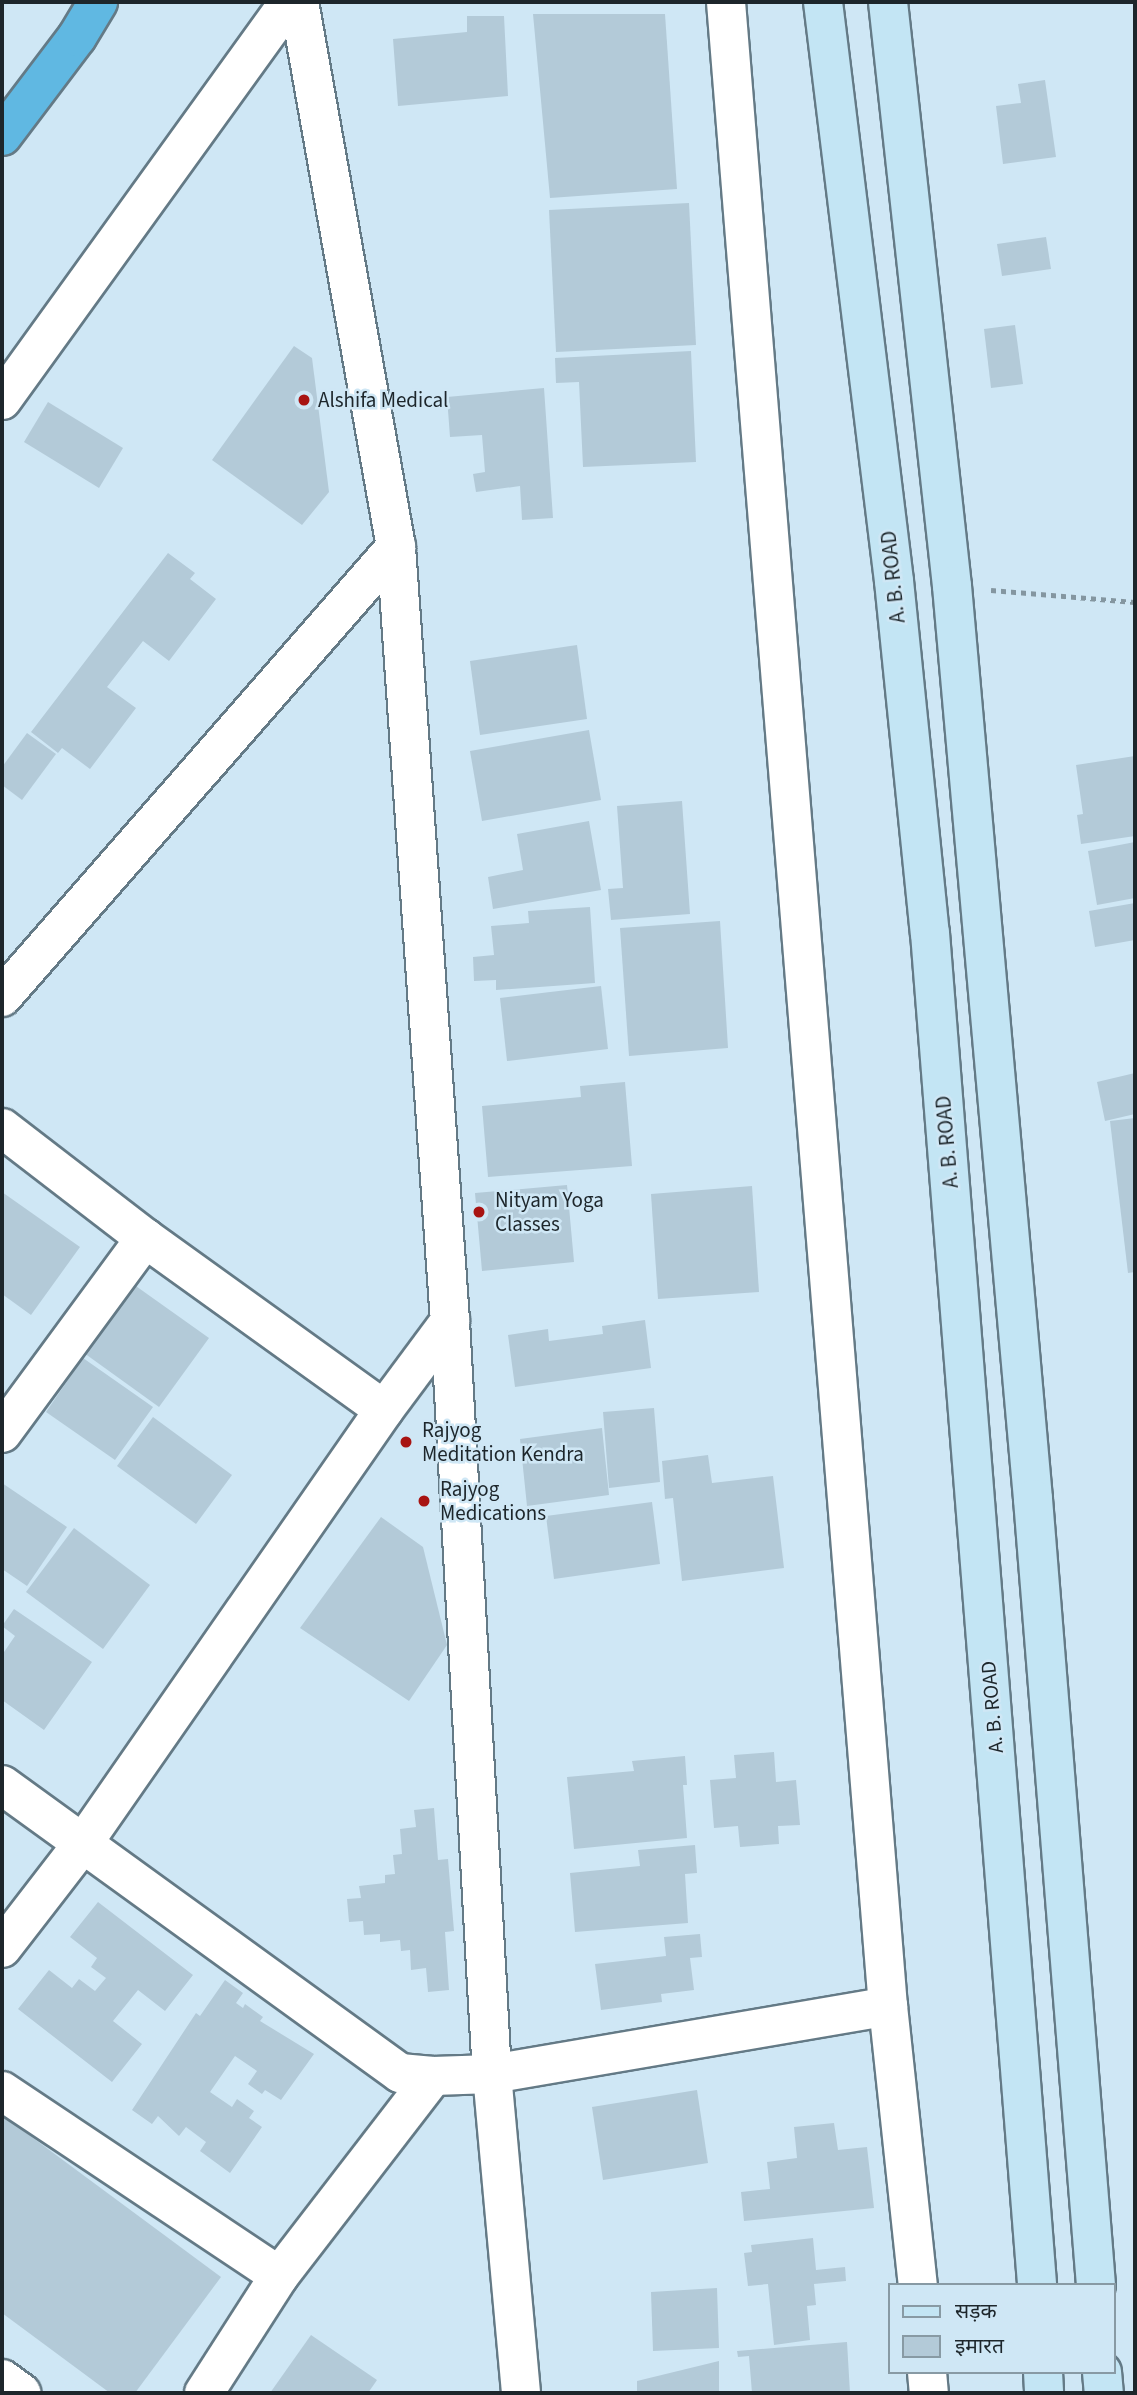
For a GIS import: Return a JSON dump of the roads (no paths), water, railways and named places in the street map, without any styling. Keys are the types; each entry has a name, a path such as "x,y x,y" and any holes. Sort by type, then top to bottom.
{"highway":[{"path":"2,136 77,37 98,2"}],"main road":[{"name":"A. B. ROAD","path":"823,2 894,581 930,933 1037,2283"},
{"path":"888,2 952,586 1033,1499 1096,2283"},
{"path":"1043,2374 1044,2393"},
{"path":"1102,2374 1104,2393"}],"street":[{"path":"2,400 289,2"},
{"path":"299,2 396,547 450,1321 492,2074 521,2393"},
{"path":"726,2 888,2006 918,2283"},
{"path":"2,997 396,547"},
{"path":"2,1128 145,1238 384,1410"},
{"path":"2,1433 145,1238"},
{"path":"2,1948 84,1842 384,1410 450,1321"},
{"path":"2,1785 400,2073 433,2076 492,2074 888,2006"},
{"path":"204,2393 279,2276 433,2076"},
{"path":"2,2091 279,2276"},
{"path":"927,2374 929,2393"},
{"path":"2,2379 21,2393"}],"place":[{"name":"Alshifa Medical","path":"304,400"},
{"name":"Nityam Yoga Classes","path":"479,1212"},
{"name":"Rajyog Meditation Kendra","path":"406,1442"},
{"name":"Rajyog Medications","path":"424,1501"}]}
